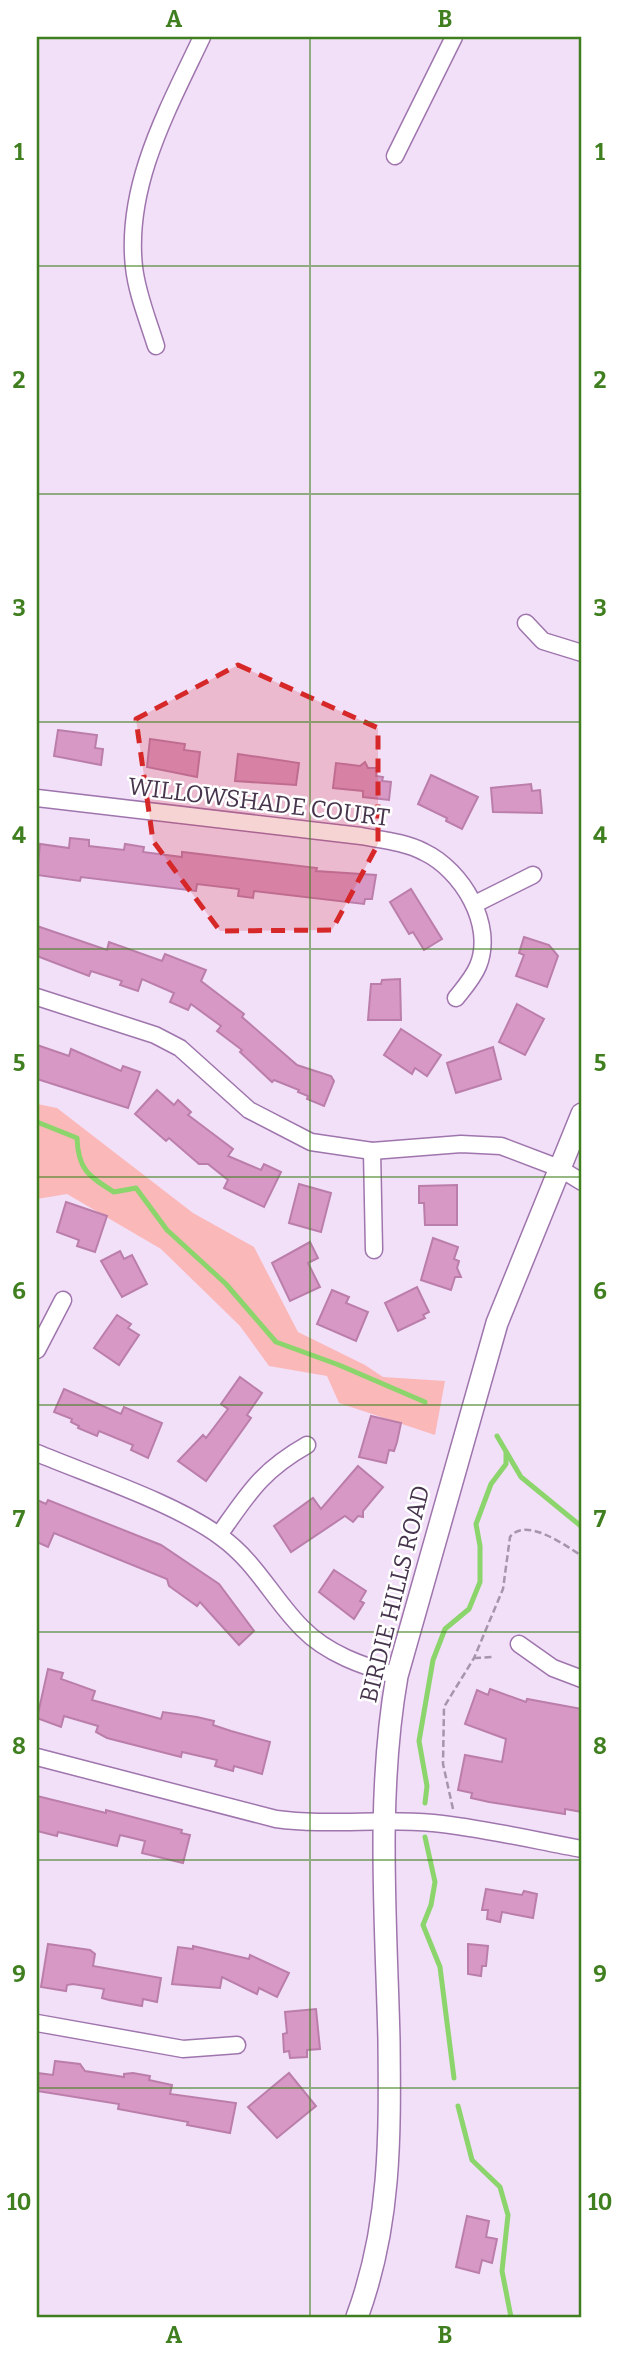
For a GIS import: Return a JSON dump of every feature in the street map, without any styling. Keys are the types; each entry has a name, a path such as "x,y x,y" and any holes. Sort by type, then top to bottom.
{"main road":[{"name":"BIRDIE HILLS ROAD","path":"357,2317 383,2214 389,2177 391,2125 383,1821 389,1721 397,1676 497,1323 582,1114"}],"street":[{"path":"156,346 136,278 133,221 161,125 202,37"},
{"path":"395,156 454,37"},
{"path":"526,623 543,641 582,653"},
{"name":"WILLOWSHADE COURT","path":"37,798 399,843 426,853 452,872 475,904 483,943 479,965 456,998"},
{"path":"475,904 533,875"},
{"path":"37,997 168,1041 180,1048 249,1110 311,1142 372,1151 461,1144 501,1146 559,1168 582,1182"},
{"path":"372,1151 374,1250"},
{"path":"37,1350 43,1332 63,1300"},
{"path":"219,1535 259,1479 276,1462 307,1445"},
{"path":"37,1452 188,1517 219,1535 260,1572 303,1629 335,1653 397,1676"},
{"path":"519,1644 553,1668 582,1679"},
{"path":"37,1757 276,1819 307,1823 434,1823 582,1849"},
{"path":"37,2023 183,2049 237,2045"}],"path":[{"path":"453,1812 443,1764 444,1707 474,1658 503,1588 513,1532 529,1530 543,1534 582,1556"},
{"path":"474,1658 493,1657"}],"highlighted area":[{"path":"238,665 378,728 378,844 332,930 220,931 153,841 136,719"}],"shaded area":[{"path":"37,1104 57,1108 193,1213 254,1247 298,1332 365,1365 383,1377 445,1381 435,1435 339,1403 327,1376 269,1366 240,1326 161,1249 67,1194 37,1199"}],"building":[{"path":"58,730 97,735 95,748 103,749 101,765 54,756"},
{"path":"150,739 185,744 184,750 200,752 197,777 147,767"},
{"path":"238,754 299,763 296,785 235,781"},
{"path":"365,762 368,768 377,768 376,776 383,777 382,781 391,782 389,800 363,797 363,791 333,788 336,763 360,766"},
{"path":"431,775 478,797 462,829 446,821 447,818 418,804"},
{"path":"531,784 532,791 540,790 542,813 493,812 491,788"},
{"path":"70,838 89,840 89,846 124,850 125,844 144,847 143,852 182,857 182,852 317,868 316,871 376,875 372,899 365,899 364,904 254,891 253,898 238,896 239,889 197,884 196,891 81,877 80,881 37,875 40,844 69,848"},
{"path":"411,889 442,939 424,950 413,932 409,934 390,902"},
{"path":"37,926 107,950 109,942 162,961 165,954 206,970 201,981 244,1014 242,1017 297,1065 331,1076 334,1081 324,1106 307,1099 308,1096 298,1092 299,1090 274,1080 272,1082 240,1052 242,1050 217,1031 221,1026 191,1004 188,1010 170,1002 174,993 142,979 138,991 120,985 122,981 91,971 89,976 37,956"},
{"path":"524,937 549,945 558,956 547,987 516,976 524,955 519,953"},
{"path":"400,979 401,1020 368,1020 371,984"},
{"path":"517,1004 544,1019 525,1055 499,1042"},
{"path":"401,1029 441,1055 427,1076 415,1068 412,1074 384,1055"},
{"path":"37,1045 69,1056 71,1049 121,1071 123,1066 140,1072 128,1108 37,1079"},
{"path":"493,1047 501,1079 456,1093 447,1063"},
{"path":"157,1090 174,1105 178,1100 191,1112 188,1115 233,1149 228,1156 261,1170 264,1164 281,1172 264,1207 224,1188 228,1180 208,1164 199,1164 169,1138 166,1141 135,1114"},
{"path":"299,1184 331,1193 321,1232 289,1223"},
{"path":"457,1185 457,1225 425,1225 424,1203 419,1203 419,1186"},
{"path":"66,1202 107,1216 95,1252 77,1246 79,1240 57,1232"},
{"path":"433,1238 458,1247 454,1259 459,1261 457,1268 461,1277 455,1277 451,1290 421,1280"},
{"path":"310,1242 318,1258 308,1263 320,1287 290,1301 272,1263"},
{"path":"120,1251 124,1259 132,1255 147,1284 122,1297 101,1261"},
{"path":"417,1287 429,1312 423,1315 425,1318 398,1331 385,1303"},
{"path":"332,1290 349,1297 346,1303 368,1312 356,1341 317,1324"},
{"path":"117,1315 131,1324 128,1328 139,1335 119,1365 94,1348"},
{"path":"240,1377 262,1393 247,1415 251,1418 206,1481 178,1461 203,1435 206,1438 228,1409 221,1404"},
{"path":"64,1389 121,1414 124,1407 162,1423 148,1458 131,1450 133,1445 99,1431 97,1436 78,1428 79,1426 71,1422 72,1419 54,1412"},
{"path":"371,1416 401,1423 394,1451 389,1450 386,1463 359,1457"},
{"path":"358,1466 383,1487 363,1511 363,1517 358,1516 353,1522 345,1516 291,1552 274,1526 313,1498 321,1509"},
{"path":"37,1500 46,1504 48,1500 161,1545 219,1584 254,1631 239,1645 200,1602 197,1606 169,1586 167,1579 54,1533 48,1547 37,1542"},
{"path":"334,1570 366,1591 360,1601 364,1603 354,1619 319,1592"},
{"path":"48,1669 63,1673 61,1679 95,1691 92,1700 161,1719 163,1712 214,1721 213,1725 270,1742 262,1774 234,1766 233,1771 215,1766 217,1760 182,1752 181,1757 107,1738 96,1732 98,1726 64,1716 61,1727 37,1718"},
{"path":"490,1689 526,1702 527,1699 582,1709 582,1812 565,1809 565,1814 489,1802 471,1798 472,1793 458,1790 465,1755 502,1762 506,1739 465,1724 477,1690 488,1695"},
{"path":"37,1796 106,1813 106,1810 182,1830 181,1833 190,1835 183,1863 142,1853 145,1841 120,1835 117,1846 58,1832 57,1836 37,1831"},
{"path":"486,1889 522,1895 524,1891 537,1894 533,1918 502,1912 500,1922 487,1919 488,1910 482,1910"},
{"path":"48,1944 90,1950 95,1954 93,1966 161,1978 157,2002 143,1999 142,2006 109,2000 102,1998 104,1989 73,1984 67,1985 66,1991 41,1987"},
{"path":"468,1944 488,1946 486,1966 482,1966 481,1976 468,1974"},
{"path":"193,1946 249,1959 250,1955 289,1973 277,1997 259,1988 257,1994 222,1977 220,1988 172,1984 178,1947 193,1949"},
{"path":"316,2009 320,2049 307,2050 307,2057 290,2058 289,2051 284,2052 283,2034 287,2033 285,2012"},
{"path":"55,2061 80,2064 85,2071 124,2077 124,2074 133,2073 150,2076 149,2080 172,2085 170,2094 236,2103 230,2133 118,2109 119,2104 37,2091 37,2073 53,2075"},
{"path":"289,2073 316,2106 277,2138 248,2107"},
{"path":"467,2216 489,2221 486,2237 497,2239 492,2263 482,2260 479,2273 456,2267"}],"waterway":[{"path":"37,1122 77,1138 80,1157 86,1171 105,1186 114,1192 136,1188 167,1230 226,1284 276,1342 339,1365 425,1402"},
{"path":"497,1436 521,1477 582,1527"},
{"path":"425,1803 427,1786 419,1741 433,1660 445,1629 469,1609 480,1582 480,1546 476,1524 491,1484 506,1464 506,1453"},
{"path":"425,1837 435,1882 431,1905 423,1925 440,1967 454,2078"},
{"path":"458,2106 472,2160 500,2187 508,2215 502,2271 511,2317"}]}
